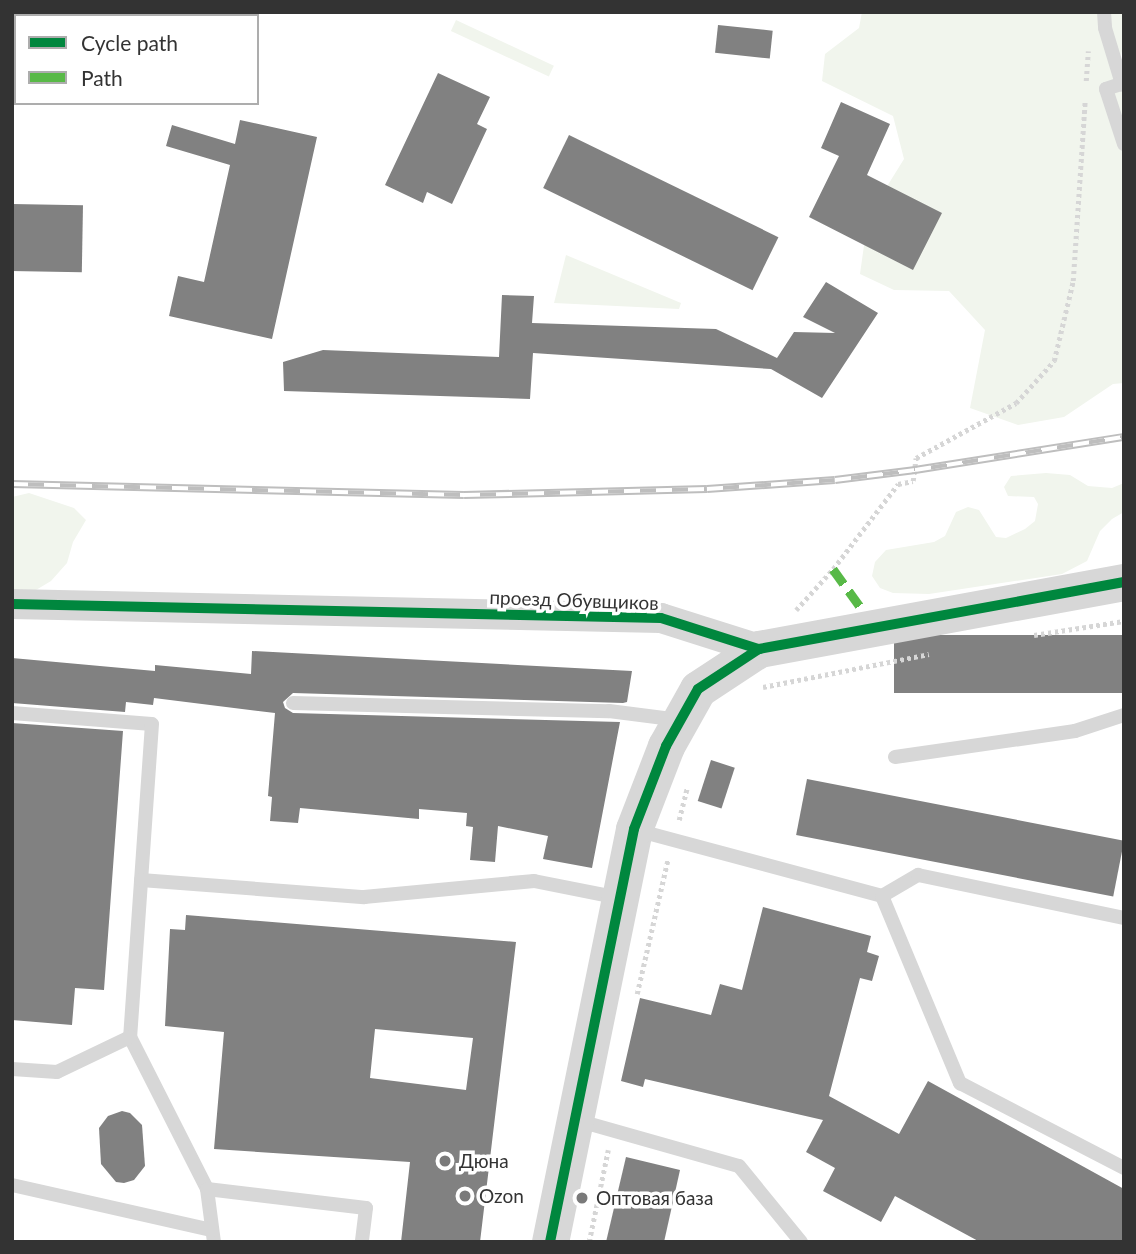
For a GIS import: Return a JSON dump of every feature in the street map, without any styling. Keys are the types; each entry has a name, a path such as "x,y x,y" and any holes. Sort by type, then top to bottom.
{"street":[{"name":"проезд Обувщиков","path":"12,604 661,618 759,649 1120,587"},
{"path":"550,1242 634,830 666,746 698,689 759,649"}],"lane":[{"path":"1104,12 1105,28 1123,83 1106,89 1124,144"},
{"path":"293,703 609,711 680,720"},
{"path":"12,713 152,724 130,1037 207,1189 213,1236 12,1185"},
{"path":"895,757 1075,732 1124,715"},
{"path":"634,830 883,896 918,875 1124,918"},
{"path":"141,880 364,897 534,881 620,898"},
{"path":"883,896 960,1083 1124,1168"},
{"path":"12,1069 57,1072 130,1037"},
{"path":"575,1120 739,1166 801,1242"},
{"path":"207,1189 366,1208 362,1242"}],"path":[{"path":"759,649 833,569 898,484 913,481 916,458 1016,403 1054,361 1073,281 1089,39"},
{"path":"1020,637 1124,621"},
{"path":"756,688 932,653"},
{"path":"634,1005 688,786"},
{"path":"589,1242 605,1171 610,1129"}],"shaded area":[{"path":"862,12 1124,12 1124,42 1117,73 1124,86 1124,383 1113,384 1064,417 1018,425 970,408 985,330 949,291 894,290 860,274 868,217 904,159 893,116 822,81 825,54 859,28"},
{"path":"456,20 554,66 549,77 451,31"},
{"path":"566,255 681,303 679,309 554,303"},
{"path":"1046,473 1070,475 1088,486 1112,488 1124,483 1124,512 1100,531 1087,561 1062,574 929,594 893,593 880,588 872,576 875,562 886,550 934,542 945,536 956,512 968,507 979,510 996,537 1006,538 1025,529 1035,521 1038,504 1034,497 1008,496 1004,487 1011,476"},
{"path":"29,493 74,508 86,520 73,542 67,563 51,581 31,593 12,591 12,497"}],"building":[{"path":"718,25 773,31 770,59 715,53"},
{"path":"438,73 490,97 477,124 487,129 452,204 427,192 423,203 385,185"},
{"path":"841,102 890,124 867,175 942,213 913,270 809,217 839,156 821,148"},
{"path":"240,120 317,137 272,339 169,316 178,276 204,282 230,165 166,146 172,125 235,144"},
{"path":"569,135 778,237 753,290 543,188"},
{"path":"12,204 83,205 82,272 12,271"},
{"path":"826,282 878,313 822,398 771,369 533,353 530,399 284,391 283,362 323,350 499,357 502,295 534,296 532,323 716,329 777,358 794,332 835,333 803,317"},
{"path":"894,635 1124,635 1124,693 894,693"},
{"path":"252,651 632,671 627,702 623,703 293,693 283,702 285,708 293,713 620,722 592,868 543,859 548,836 498,826 495,862 470,860 473,827 466,826 467,813 419,809 419,819 300,808 298,823 270,821 272,797 268,796 275,713 154,698 153,705 126,702 125,712 12,703 12,658 155,671 155,665 251,674"},
{"path":"12,723 123,731 104,990 75,988 72,1025 12,1020"},
{"path":"711,760 735,768 721,809 698,801"},
{"path":"807,779 1124,841 1113,897 796,835"},
{"path":"763,907 871,936 867,952 879,956 872,981 860,978 829,1096 899,1134 928,1081 1124,1189 1124,1242 980,1242 895,1196 881,1222 823,1191 835,1168 806,1152 823,1120 645,1079 643,1087 621,1081 640,998 711,1015 720,984 742,990"},
{"path":"186,915 516,942 480,1242 401,1242 410,1162 214,1149 224,1032 165,1026 170,929 185,930","holes":["375,1029 473,1038 466,1090 370,1078"]},
{"path":"122,1111 130,1113 142,1125 145,1166 134,1180 124,1183 116,1182 101,1164 99,1128 108,1116"},
{"path":"626,1157 680,1170 664,1242 606,1242"}],"railway":[{"path":"12,484 464,495 707,489 835,480 1124,437"}],"marked path":[{"path":"833,569 861,608"}],"cycle path":[{"path":"12,604 661,618 759,649 1124,582"},
{"path":"550,1242 634,829 666,746 698,689 759,649"}],"place":[{"name":"Дюна","path":"445,1161"},
{"name":"Ozon","path":"465,1196"},
{"name":"Оптовая база","path":"582,1198"}]}
